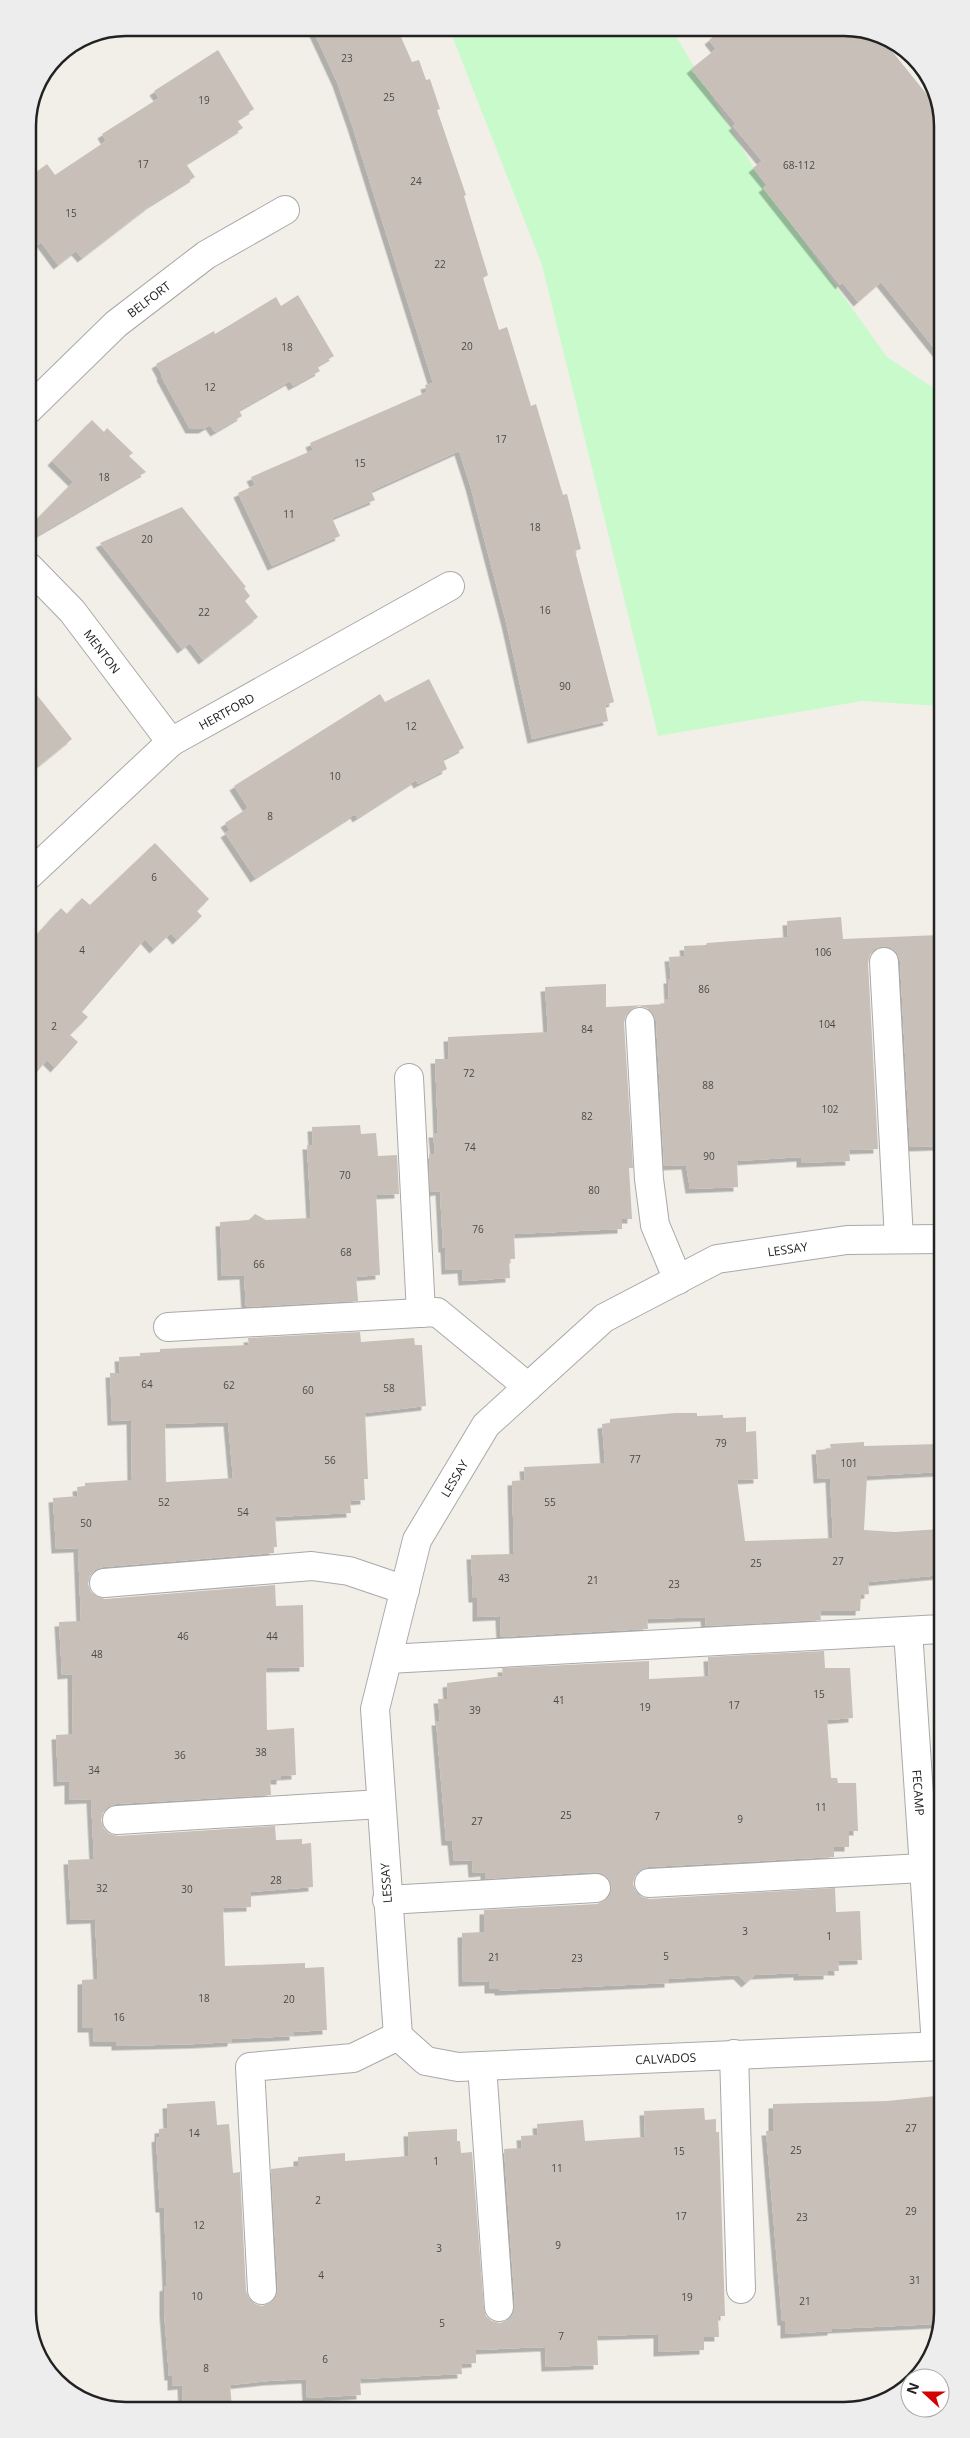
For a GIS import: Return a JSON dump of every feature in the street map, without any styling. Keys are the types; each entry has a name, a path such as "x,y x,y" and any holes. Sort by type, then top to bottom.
{"street":[{"name":"BELFORT","path":"36,402 116,324 206,255 285,210"},
{"name":"MENTON","path":"36,573 72,611 171,742"},
{"name":"HERTFORD","path":"36,868 171,742 450,586"},
{"path":"884,962 899,1239"},
{"path":"640,1022 649,1179 655,1225 678,1280"},
{"path":"409,1078 421,1313"},
{"name":"LESSAY","path":"398,2036 375,1709 417,1540 486,1425 604,1318 717,1259 847,1240 934,1239"},
{"path":"168,1327 437,1312 528,1387"},
{"path":"104,1583 312,1566 349,1572 404,1590"},
{"path":"388,1659 934,1629"},
{"name":"FECAMP","path":"908,1631 933,1868 934,1898"},
{"path":"117,1820 381,1804"},
{"path":"648,1883 933,1868"},
{"path":"387,1900 596,1888"},
{"path":"262,2290 250,2067 353,2058 398,2036"},
{"name":"CALVADOS","path":"398,2036 426,2061 458,2067 934,2046"},
{"path":"734,2054 741,2289"},
{"path":"482,2066 499,2307"}],"green space":[{"path":"452,36 676,36 767,190 887,357 934,388 934,706 862,701 658,736 542,265"}],"building":[{"path":"316,36 401,36 412,62 419,60 426,80 430,79 440,109 437,110 466,195 464,196 488,275 483,278 499,330 507,327 531,406 536,404 563,495 567,494 581,549 575,551 614,702 605,705 608,721 532,739 506,622 470,485 459,451 371,491 375,500 332,518 340,536 272,566 238,493 255,485 251,477 313,450 310,443 427,392 425,385 433,383 337,82"},
{"path":"714,36 850,36 867,39 890,49 929,97 934,126 934,348 881,282 858,302 842,282 840,285 763,188 767,185 753,168 762,161 733,126 736,124 691,69 716,49 709,40"},
{"path":"218,50 254,109 237,120 243,128 186,164 195,177 152,204 82,258 76,251 58,265 41,242 36,247 36,172 47,164 55,175 106,141 102,134 159,98 154,91"},
{"path":"298,295 334,356 317,366 320,371 293,386 290,381 239,410 242,416 215,432 210,425 203,429 190,429 156,364 214,331 215,334 276,297 281,306"},
{"path":"92,420 104,432 107,428 133,453 129,456 146,472 36,536 36,520 73,482 52,461"},
{"path":"182,507 246,587 244,588 250,596 245,601 258,617 203,660 190,643 182,649 100,543"},
{"path":"429,679 464,748 443,759 447,769 418,784 416,780 357,818 355,814 255,878 225,833 230,830 225,823 248,808 234,786 380,694 385,702"},
{"path":"36,694 72,739 36,768"},
{"path":"155,843 209,899 197,911 202,916 177,940 171,933 154,949 145,939 82,1012 88,1017 70,1035 78,1042 55,1068 47,1060 36,1073 36,935 61,908 67,914 82,898 90,905"},
{"path":"841,917 843,939 934,935 934,1146 910,1147 900,961 897,953 891,948 883,946 875,949 870,955 868,963 878,1149 849,1150 850,1161 801,1163 801,1157 737,1161 738,1187 690,1189 686,1165 664,1166 656,1021 653,1014 647,1008 639,1006 632,1009 626,1015 624,1023 633,1168 629,1168 632,1219 622,1219 622,1229 514,1234 515,1259 509,1259 510,1278 463,1281 462,1269 446,1270 440,1191 430,1192 429,1154 435,1154 433,1133 438,1133 435,1059 449,1059 448,1037 548,1032 545,987 606,984 606,1007 666,1004 665,999 669,999 668,979 671,979 669,957 685,956 684,946 788,937 787,921"},
{"path":"360,1125 361,1134 376,1133 378,1156 397,1155 399,1194 376,1195 380,1275 356,1277 358,1301 246,1307 244,1275 222,1276 220,1222 249,1220 255,1214 266,1220 311,1218 307,1145 313,1145 312,1127"},
{"path":"360,1332 361,1342 414,1338 415,1345 422,1345 426,1406 365,1413 368,1479 364,1479 365,1500 350,1501 351,1513 275,1517 277,1547 274,1547 274,1553 103,1567 95,1570 90,1576 88,1584 91,1592 105,1599 275,1585 276,1606 303,1605 304,1667 266,1668 267,1730 294,1728 296,1775 281,1776 281,1780 270,1780 271,1795 116,1804 108,1807 103,1813 101,1820 104,1829 110,1834 118,1836 275,1826 276,1840 302,1839 302,1844 311,1843 313,1887 251,1892 251,1907 223,1908 225,1966 305,1963 305,1968 324,1967 327,2030 294,2032 294,2036 232,2039 232,2042 196,2044 116,2046 116,2042 94,2042 93,2028 82,2028 82,1980 98,1979 95,1919 71,1920 68,1860 94,1859 91,1799 69,1800 69,1781 58,1782 56,1735 73,1734 72,1674 62,1675 59,1622 81,1621 78,1548 56,1549 53,1498 78,1496 77,1487 85,1486 85,1483 132,1480 131,1420 112,1421 110,1373 120,1373 119,1357 140,1356 140,1353 160,1352 160,1349 249,1345 248,1338","holes":["228,1422 233,1478 166,1482 165,1424"]},
{"path":"675,1413 697,1413 697,1416 723,1415 723,1418 746,1417 746,1432 756,1431 758,1479 737,1480 745,1541 833,1538 830,1478 818,1479 816,1450 831,1449 830,1444 864,1442 864,1446 934,1444 934,1472 867,1476 864,1530 895,1532 934,1529 934,1576 868,1582 869,1594 861,1595 860,1611 820,1611 821,1620 706,1626 705,1617 647,1619 648,1629 501,1637 500,1616 477,1617 477,1598 473,1598 471,1555 514,1554 512,1481 525,1480 524,1467 605,1463 602,1424 610,1423 610,1419"},
{"path":"824,1651 825,1668 850,1668 853,1718 827,1720 831,1778 837,1778 838,1783 856,1783 858,1831 849,1831 849,1847 834,1847 834,1857 648,1867 641,1870 635,1876 633,1884 636,1891 642,1897 650,1899 835,1888 836,1912 860,1911 862,1960 838,1961 839,1971 828,1971 828,1975 798,1976 798,1973 755,1975 746,1983 738,1975 669,1979 669,1983 499,1991 499,1989 489,1989 489,1981 463,1982 462,1933 484,1932 484,1910 597,1904 604,1901 610,1895 612,1887 609,1880 603,1874 595,1872 485,1879 485,1872 473,1873 472,1860 454,1861 452,1841 446,1841 436,1721 440,1721 438,1699 448,1699 447,1683 503,1676 502,1668 649,1661 649,1679 709,1676 708,1657"},
{"path":"934,2096 933,2324 832,2329 832,2331 785,2334 785,2321 782,2321 766,2131 773,2131 773,2104 887,2101"},
{"path":"215,2101 217,2125 229,2124 233,2173 240,2172 246,2291 249,2298 255,2304 262,2306 270,2303 276,2297 278,2290 271,2169 298,2166 298,2157 345,2153 345,2161 409,2156 408,2132 457,2129 457,2141 460,2141 461,2153 472,2152 484,2309 486,2316 492,2321 500,2323 508,2320 515,2306 504,2149 522,2148 521,2136 538,2135 537,2124 583,2120 585,2141 645,2137 644,2111 704,2108 705,2120 716,2119 716,2132 719,2132 725,2316 718,2316 719,2337 704,2337 704,2350 658,2352 658,2334 597,2336 598,2365 546,2367 545,2347 476,2350 476,2363 461,2364 462,2374 360,2379 361,2395 307,2398 306,2379 230,2385 232,2402 183,2402 182,2385 172,2386 172,2376 169,2376 164,2312 164,2287 167,2286 164,2208 160,2208 156,2138 159,2137 159,2129 168,2128 167,2104"}]}
